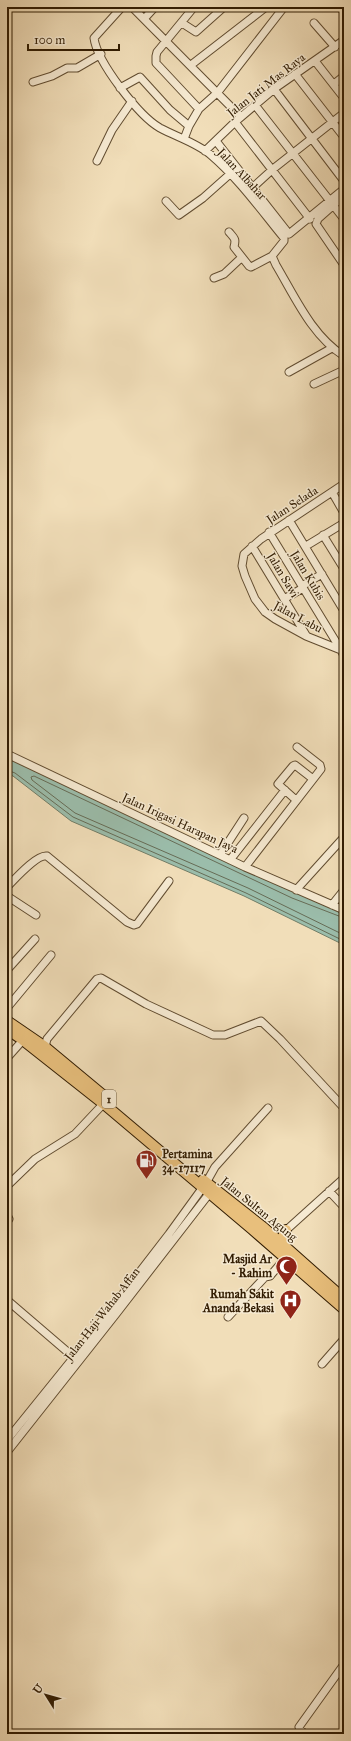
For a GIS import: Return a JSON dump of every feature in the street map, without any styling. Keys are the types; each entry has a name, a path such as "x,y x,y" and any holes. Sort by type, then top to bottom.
{"highway":[{"name":"Jalan Sultan Agung","path":"7,1021 45,1047 208,1188 344,1298"},
{"name":"Jalan Sultan Agung","path":"7,1029 106,1101"},
{"path":"280,1246 286,1230"},
{"name":"Jalan Sultan Agung","path":"280,1246 344,1309"}],"street":[{"name":"Jalan Albahar","path":"122,7 94,38 120,88 144,115 160,127 205,151 228,172 284,238 284,241 272,256"},
{"path":"132,7 218,92 241,117"},
{"path":"144,19 155,7"},
{"path":"194,7 157,52 156,63 199,109"},
{"path":"182,23 196,32 224,7"},
{"path":"191,65 266,7"},
{"path":"184,139 189,126 199,109 218,92 284,7"},
{"path":"340,7 344,12"},
{"path":"314,23 335,47"},
{"name":"Jalan Jati Mas Raya","path":"205,151 235,122 274,89 344,40"},
{"path":"33,82 52,76 67,68 77,68 101,54"},
{"path":"315,61 344,98"},
{"path":"295,74 344,137"},
{"path":"334,84 344,76"},
{"path":"120,88 140,77 170,110 189,126"},
{"path":"274,89 344,181"},
{"path":"98,161 112,130 132,101"},
{"path":"255,105 344,219"},
{"path":"247,193 292,154 344,113"},
{"path":"235,122 310,219"},
{"path":"216,141 289,234 344,196"},
{"path":"166,201 179,215 203,198 234,164"},
{"path":"344,189 318,219 316,224 344,265"},
{"path":"229,232 236,243 234,247 241,258 250,267 272,256 319,335 332,348 344,356"},
{"path":"214,278 224,274 241,258"},
{"path":"289,372 332,348"},
{"path":"314,384 344,370"},
{"name":"Jalan Selada","path":"252,546 269,532 344,484"},
{"path":"332,492 344,513"},
{"path":"289,520 344,611"},
{"path":"306,546 343,525"},
{"name":"Jalan Kubis","path":"269,532 342,653"},
{"path":"323,535 344,569"},
{"name":"Jalan Sawi","path":"252,546 306,636"},
{"name":"Jalan Labu","path":"252,546 244,554 242,566 255,599 262,608 270,616 306,636 342,653"},
{"path":"284,599 322,574"},
{"path":"245,867 321,767 297,748"},
{"name":"Jalan Irigasi Harapan Jaya","path":"7,754 245,867 344,910"},
{"path":"296,800 278,784 293,765 313,779"},
{"path":"230,860 285,790"},
{"path":"220,855 244,818"},
{"path":"296,890 344,837"},
{"path":"7,887 23,870 41,856 47,856 99,900 127,922 134,925 137,924 169,882"},
{"path":"332,905 344,890"},
{"path":"7,896 36,916"},
{"path":"7,970 35,939"},
{"path":"7,1008 51,955"},
{"path":"45,1047 47,1039 98,978 101,978 146,1004 213,1035 225,1035 261,1021 280,1039 344,1108"},
{"path":"7,1058 23,1040"},
{"path":"7,1186 35,1159 75,1134 106,1101"},
{"name":"Jalan Haji Wahab Affan","path":"7,1452 208,1188 215,1167 268,1108"},
{"path":"286,1230 344,1178"},
{"path":"329,1192 344,1207"},
{"path":"7,1216 9,1219 7,1222"},
{"path":"228,1317 264,1277 270,1276 280,1246"},
{"path":"7,1300 77,1360"},
{"path":"322,1364 344,1339"},
{"name":"Jalan Haji Wahab Affan","path":"7,1440 77,1360"},
{"path":"304,1734 299,1727 344,1667"}],"water":[{"path":"7,754 344,910 344,945 244,896 71,821 13,776 7,774"}],"place":[{"name":"Pertamina 34-17117","path":"146,1180"},
{"name":"Masjid Ar - Rahim","path":"287,1286"},
{"name":"Rumah Sakit Ananda Bekasi","path":"290,1320"}]}
